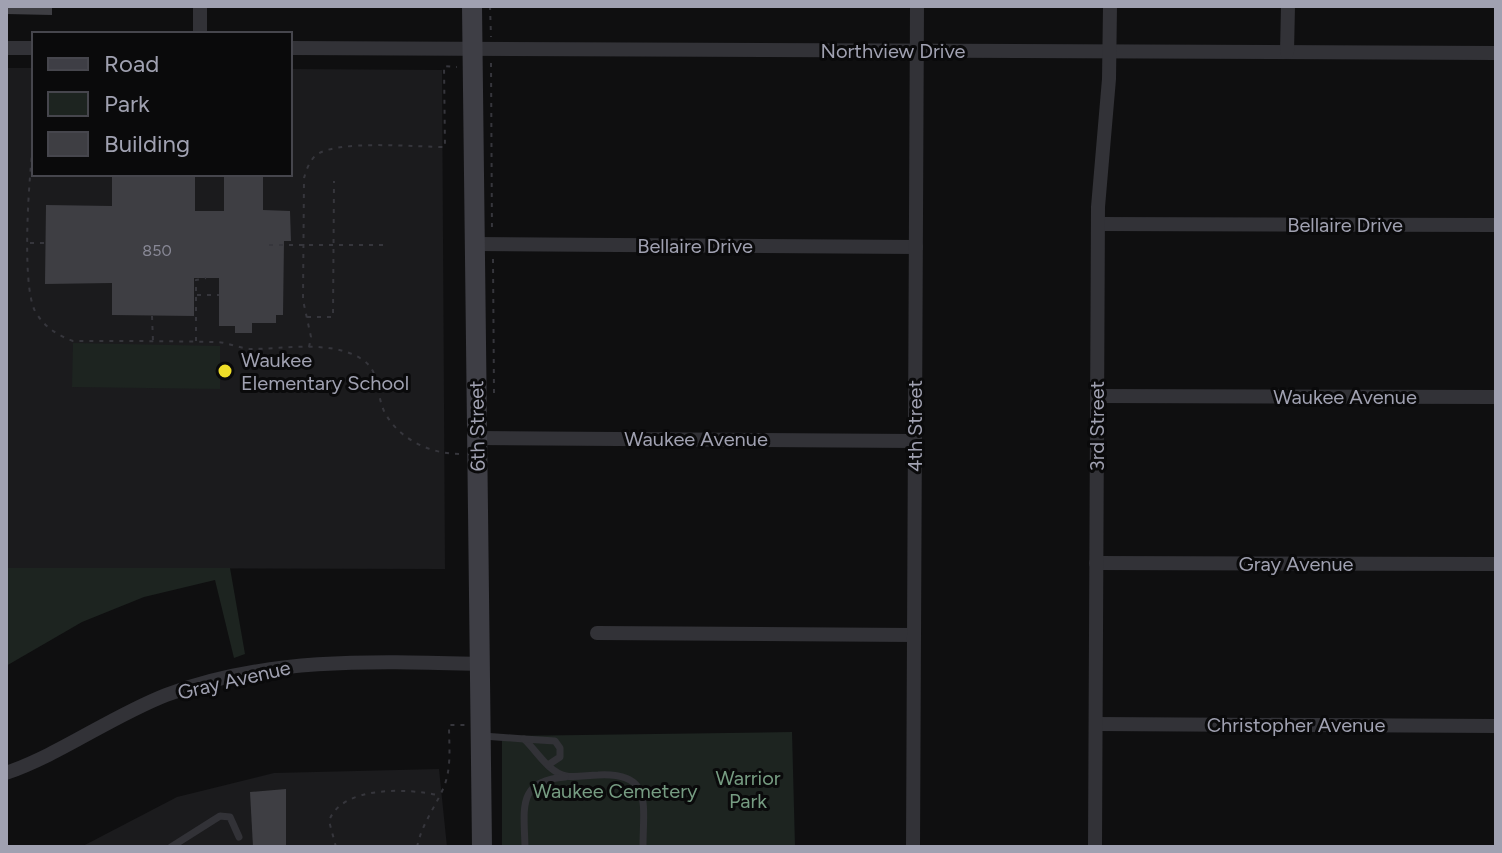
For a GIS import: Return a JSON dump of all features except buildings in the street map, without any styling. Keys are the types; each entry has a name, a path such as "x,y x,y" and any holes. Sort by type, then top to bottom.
{"main road":[{"name":"6th Street","path":"472,6 482,45 475,244 480,664 475,730 482,847"}],"street":[{"path":"200,6 200,32"},
{"name":"4th Street","path":"913,847 917,6"},
{"name":"3rd Street","path":"1095,847 1098,224 1110,52 1110,6"},
{"path":"1287,52 1288,6"},
{"name":"Northview Drive","path":"292,48 482,45 917,51 1496,53"},
{"path":"6,48 32,48"},
{"name":"Bellaire Drive","path":"1098,224 1496,225"},
{"name":"Bellaire Drive","path":"475,244 916,247"},
{"name":"Waukee Avenue","path":"1097,396 1496,397"},
{"name":"Waukee Avenue","path":"478,438 914,441"},
{"name":"Gray Avenue","path":"1096,563 1496,564"},
{"path":"597,633 913,635"},
{"name":"Gray Avenue","path":"6,773 166,695 220,679 293,666 368,662 480,664"},
{"name":"Christopher Avenue","path":"1096,724 1496,726"}],"lane":[{"path":"475,730 555,741 560,748 560,757 548,765"},
{"path":"524,739 548,765 567,777"},
{"path":"525,847 525,810 533,785 544,779 621,774 632,778 641,788 643,847"},
{"path":"171,847 220,816 230,817 239,837"}],"path":[{"path":"482,45 490,6"},
{"path":"309,348 311,337 306,317 303,245 304,178 314,157 335,148 445,147 444,66 457,67"},
{"path":"32,152 28,180 29,293 44,325 73,341 220,342 246,349 309,348 357,356 371,365 384,410 396,428 440,454 462,454"},
{"path":"306,317 333,317 334,181"},
{"path":"29,243 45,243"},
{"path":"269,245 387,245"},
{"path":"196,342 196,280 206,278"},
{"path":"196,295 219,295"},
{"path":"152,316 153,341"},
{"path":"417,847 424,823 439,796 449,767 449,725 475,730"},
{"path":"336,847 329,821 338,806 347,801 393,791 439,796"}],"shaded area":[{"name":"Waukee Elementary School","path":"6,68 32,68 32,176 292,176 292,69 442,70 445,569 6,568"},
{"path":"439,769 447,847 81,847 177,797 274,773"}],"green space":[{"path":"73,343 220,346 220,389 72,387"},
{"path":"6,568 230,568 245,654 234,658 215,580 144,597 82,622 6,666"},
{"name":"Waukee Cemetery","path":"792,732 795,847 502,847 502,736"}],"place":[{"name":"Waukee Elementary School","path":"225,371"}],"park label":[{"name":"Warrior Park","path":"748,790"}]}
